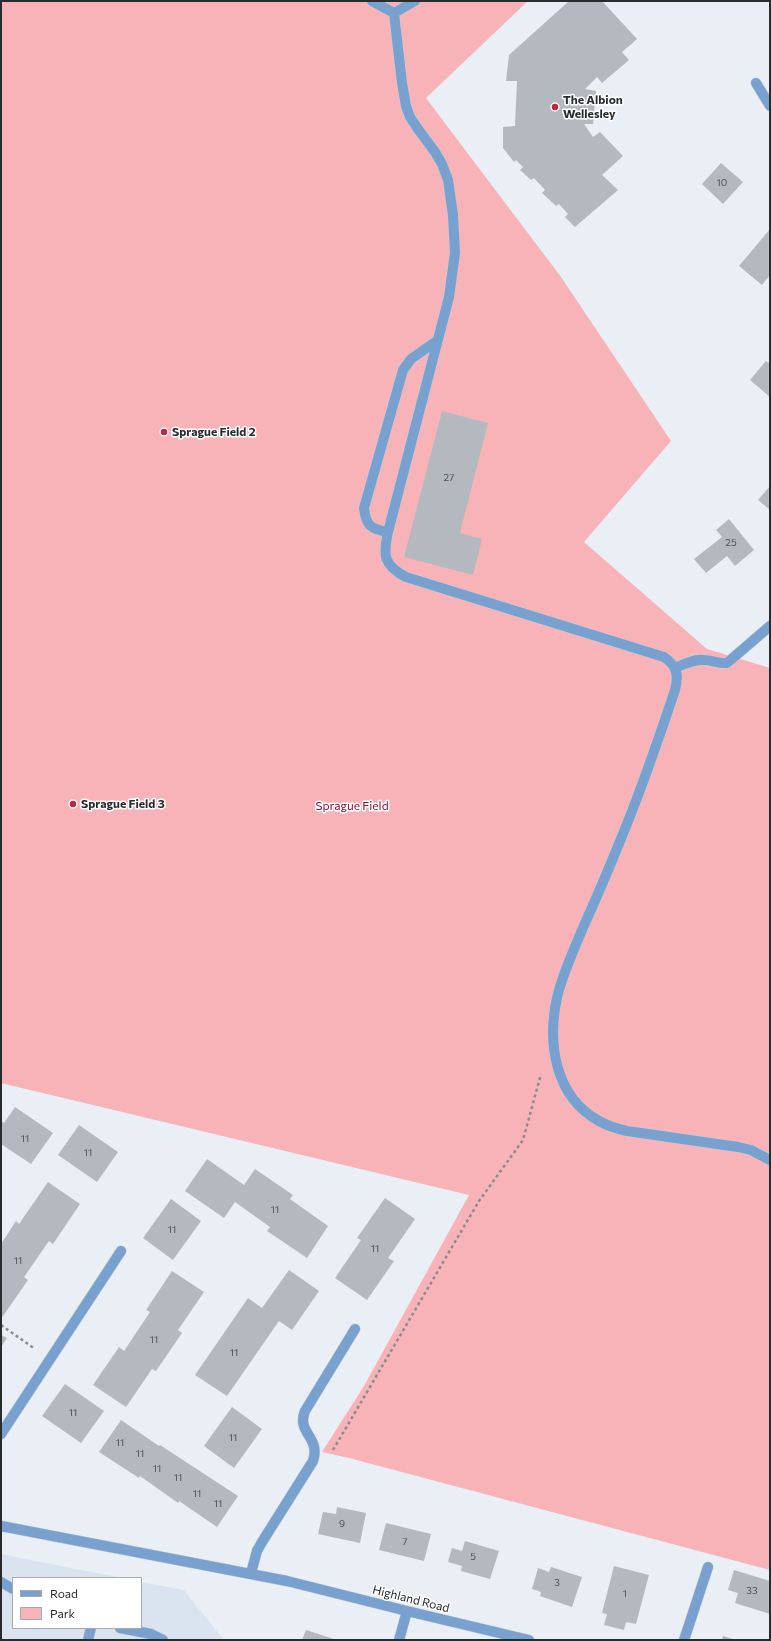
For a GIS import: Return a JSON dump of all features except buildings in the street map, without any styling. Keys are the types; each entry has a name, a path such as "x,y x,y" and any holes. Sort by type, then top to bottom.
{"street":[{"path":"372,1 394,13"},
{"path":"394,13 415,1"},
{"path":"394,13 406,106 410,117 436,152 448,180 451,196 455,253 449,297 384,548 386,557 394,568 406,577 664,657 676,668 677,674 675,690 641,791 562,982 554,1016 554,1052 563,1083 584,1111 599,1121 613,1128 627,1131 738,1147 751,1150 770,1160"},
{"path":"756,83 770,106"},
{"path":"388,532 378,530 370,526 367,521 364,508 403,370 411,359 438,340"},
{"path":"676,668 695,661 703,660 722,663 727,662 770,626"},
{"path":"1,1434 121,1251"},
{"path":"251,1573 257,1551 313,1461 315,1450 302,1423 302,1417 356,1329"},
{"name":"Highland Road","path":"1,1526 251,1573 529,1640"},
{"path":"684,1640 708,1567"},
{"path":"1,1582 12,1588"},
{"path":"399,1640 407,1611"},
{"path":"88,1640 91,1629"},
{"path":"125,1629 151,1634 164,1640"}],"path":[{"path":"313,1461 324,1464 480,1201 523,1140 545,1059 554,1052"},
{"path":"1,1325 50,1360"}],"shaded area":[{"path":"1,1554 117,1577 12,1577 12,1629 142,1629 142,1582 184,1590 224,1640 1,1640"}],"green space":[{"name":"Sprague Field","path":"1,1 528,1 426,98 561,277 671,441 584,542 707,649 770,668 770,1570 322,1452 364,1386 469,1195 1,1083"}],"place":[{"name":"The Albion Wellesley","path":"555,107"},
{"name":"Sprague Field 2","path":"164,432"},
{"name":"Sprague Field 3","path":"73,804"}]}
